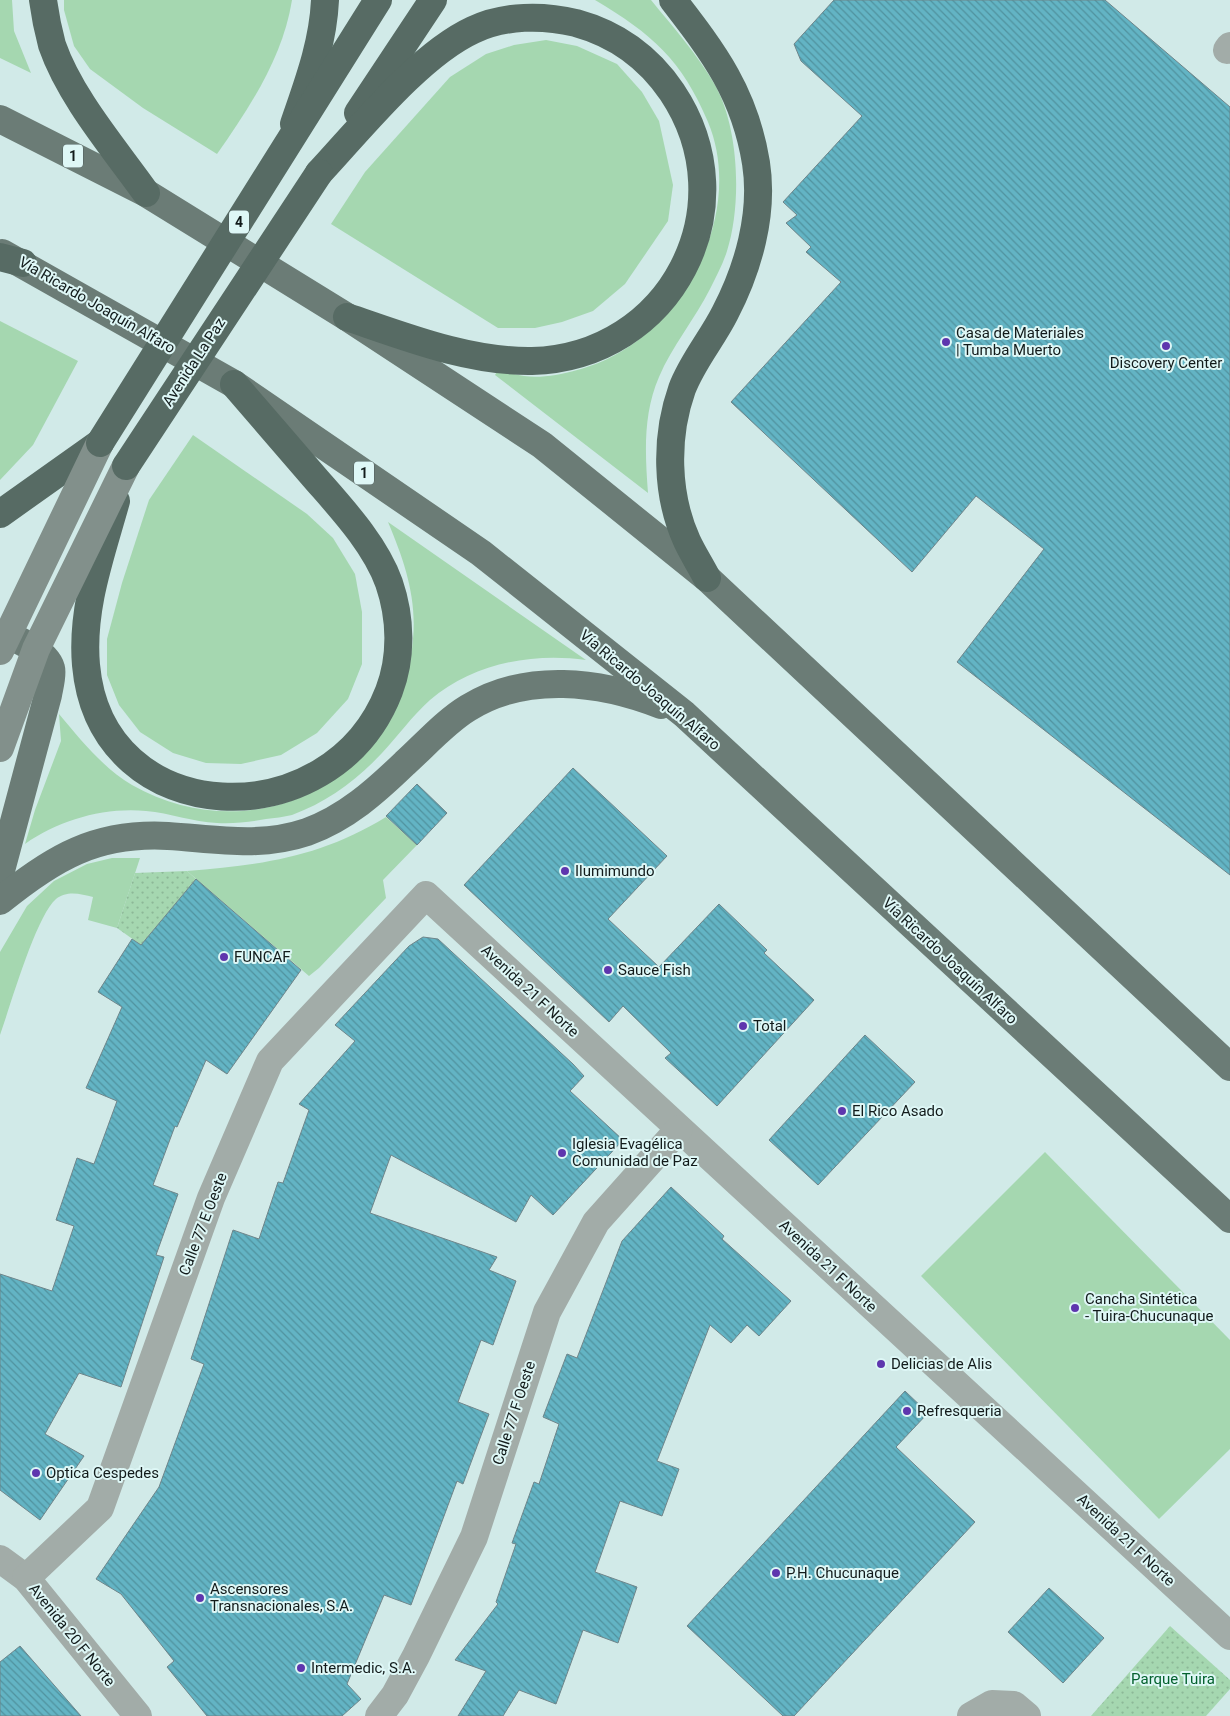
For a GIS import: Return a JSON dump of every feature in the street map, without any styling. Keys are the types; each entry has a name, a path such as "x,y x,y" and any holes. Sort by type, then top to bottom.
{"highway":[{"path":"43,0 53,46 65,73 80,99 146,193"},
{"path":"287,146 318,54 324,22 325,0"},
{"name":"4","path":"100,444 378,0"},
{"name":"Avenida La Paz","path":"126,466 432,0"},
{"path":"673,0 718,59 730,81 748,130 756,164 758,188 750,249 742,273 724,314 683,388 675,410 671,440 670,468 679,521 687,541 707,578"},
{"path":"319,173 417,69 447,46 473,30 500,21 531,18 557,18 584,26 612,37 638,53 661,76 690,125 699,154 702,185 701,216 695,242 682,270 664,298 641,322 603,346 558,358 532,361 466,354 347,317"},
{"path":"126,466 86,608 86,664 90,692 96,714 110,738 144,770 175,786 200,794 218,796 259,795 298,785 319,775 352,749 376,719 393,680 397,657 399,632 395,608 389,583 378,561 349,517 234,384"},
{"path":"0,514 100,444"}],"main road":[{"name":"1","path":"0,119 146,193 347,317 542,445 707,578"},
{"name":"Vía Ricardo Joaquín Alfaro","path":"8,257 234,384 481,553 684,714 1230,1219"},
{"name":"4","path":"0,651 100,444"},
{"name":"Avenida La Paz","path":"0,748 36,650 126,466"},
{"path":"707,578 1230,1067"},
{"path":"0,636 8,635 44,655 52,669 48,695 0,874"},
{"path":"0,901 51,862 74,850 105,841 166,836 250,843 281,839 335,820 357,805 467,709 491,695 514,688 561,684 590,686 642,698 684,714"}],"street":[{"name":"Avenida 21 F Norte","path":"426,895 1230,1636"},
{"name":"Calle 77 E Oeste","path":"26,1578 100,1508 211,1198 270,1061 426,895"},
{"name":"Calle 77 F Oeste","path":"379,1716 395,1696 474,1538 547,1312 596,1222 679,1129"},
{"name":"Avenida 20 F Norte","path":"0,1558 26,1578 138,1716"},
{"path":"971,1716 992,1704 1014,1705 1027,1716"}],"green space":[{"path":"0,0 12,0 14,31 31,73 0,58"},
{"path":"64,0 292,0 288,21 264,81 217,154 143,108 90,69 74,46 64,10"},
{"path":"595,0 651,0 693,52 715,85 729,122 736,166 735,211 732,232 725,256 704,300 670,354 659,377 650,405 646,434 648,493 495,375 498,370 534,377 571,372 606,360 643,337 667,313 687,285 704,255 714,222 719,188 717,154 708,122 698,100 676,65 663,50 633,25"},
{"path":"546,40 577,46 617,64 642,92 659,121 673,185 668,221 625,284 593,311 562,322 535,328 498,328 331,224 365,172 450,77 486,54 514,45"},
{"path":"0,321 78,361 33,445 0,480"},
{"path":"193,435 307,514 333,538 355,574 362,612 362,664 348,699 317,733 281,755 241,764 206,763 173,753 140,732 119,705 107,675 107,639 122,583 149,500"},
{"path":"388,522 586,660 545,658 524,660 484,669 464,677 430,700 362,773 329,797 292,815 248,822 223,823 199,821 146,811 114,811 98,813 67,822 52,828 25,844 35,810 61,741 59,714 92,752 121,778 132,785 179,804 226,811 272,807 314,791 351,766 382,731 403,689 413,639 413,608 408,579"},
{"path":"386,817 417,845 383,880 386,898 309,976 187,871 241,866 290,857 314,850 362,831"},
{"path":"112,858 140,858 117,928 88,920 93,897 65,894 56,899 40,923 32,942 0,1035 0,952 27,906 54,881 87,864"},
{"path":"187,871 196,879 141,945 117,928 135,873"},
{"name":"Cancha Sintética - Tuira-Chucunaque","path":"1045,1152 1230,1340 1230,1449 1159,1519 921,1276"},
{"name":"Parque Tuira","path":"1170,1626 1230,1680 1230,1689 1206,1716 1091,1716"}],"building":[{"path":"834,0 1105,0 1230,107 1230,875 957,662 1044,549 976,496 912,572 731,402 841,282 806,252 811,247 786,223 797,215 783,202 862,116 801,61 794,44"},
{"path":"573,768 667,856 608,919 659,967 719,904 767,950 764,953 814,1000 717,1106 665,1058 671,1053 623,1006 609,1022 464,885"},
{"path":"417,784 447,813 417,845 386,816"},
{"path":"196,879 301,970 227,1074 206,1060 177,1127 175,1126 153,1185 178,1194 156,1255 164,1257 121,1387 79,1373 45,1434 84,1456 40,1520 0,1490 0,1274 52,1291 74,1226 56,1220 77,1158 94,1164 117,1101 86,1088 122,1007 98,992 132,939 141,945"},
{"path":"423,937 438,939 573,1064 584,1076 570,1091 623,1140 553,1215 531,1195 516,1222 391,1155 370,1213 497,1257 489,1270 516,1281 493,1345 481,1340 458,1402 489,1414 463,1484 457,1481 411,1605 384,1595 347,1684 361,1699 342,1716 207,1716 167,1667 174,1661 121,1594 96,1579 159,1487 204,1364 191,1359 233,1230 259,1239 278,1182 283,1183 309,1110 299,1104 355,1041 335,1025 409,946"},
{"name":"El Rico Asado","path":"865,1035 915,1082 818,1185 769,1140"},
{"path":"671,1187 724,1236 722,1239 791,1301 759,1336 747,1325 731,1343 710,1325 657,1461 679,1469 662,1516 620,1501 595,1572 637,1587 618,1643 583,1630 556,1704 519,1690 503,1716 458,1716 486,1671 455,1660 498,1604 496,1602 516,1544 512,1543 534,1482 539,1484 559,1424 543,1417 567,1354 577,1358 622,1241"},
{"name":"P.H. Chucunaque","path":"905,1391 928,1413 896,1447 975,1522 794,1716 783,1716 687,1626"},
{"path":"1049,1588 1104,1638 1063,1683 1008,1632"},
{"path":"20,1646 81,1716 0,1716 0,1662"}],"place":[{"name":"Casa de Materiales | Tumba Muerto","path":"946,342"},
{"name":"Discovery Center","path":"1166,346"},
{"name":"Ilumimundo","path":"565,871"},
{"name":"FUNCAF","path":"224,957"},
{"name":"Sauce Fish","path":"608,970"},
{"name":"Total","path":"743,1026"},
{"name":"El Rico Asado","path":"842,1111"},
{"name":"Iglesia Evagélica Comunidad de Paz","path":"562,1153"},
{"name":"Cancha Sintética - Tuira-Chucunaque","path":"1075,1308"},
{"name":"Delicias de Alis","path":"881,1364"},
{"name":"Refresqueria","path":"907,1411"},
{"name":"Optica Cespedes","path":"36,1473"},
{"name":"P.H. Chucunaque","path":"776,1573"},
{"name":"Ascensores Transnacionales, S.A.","path":"200,1598"},
{"name":"Intermedic, S.A.","path":"301,1668"}]}
